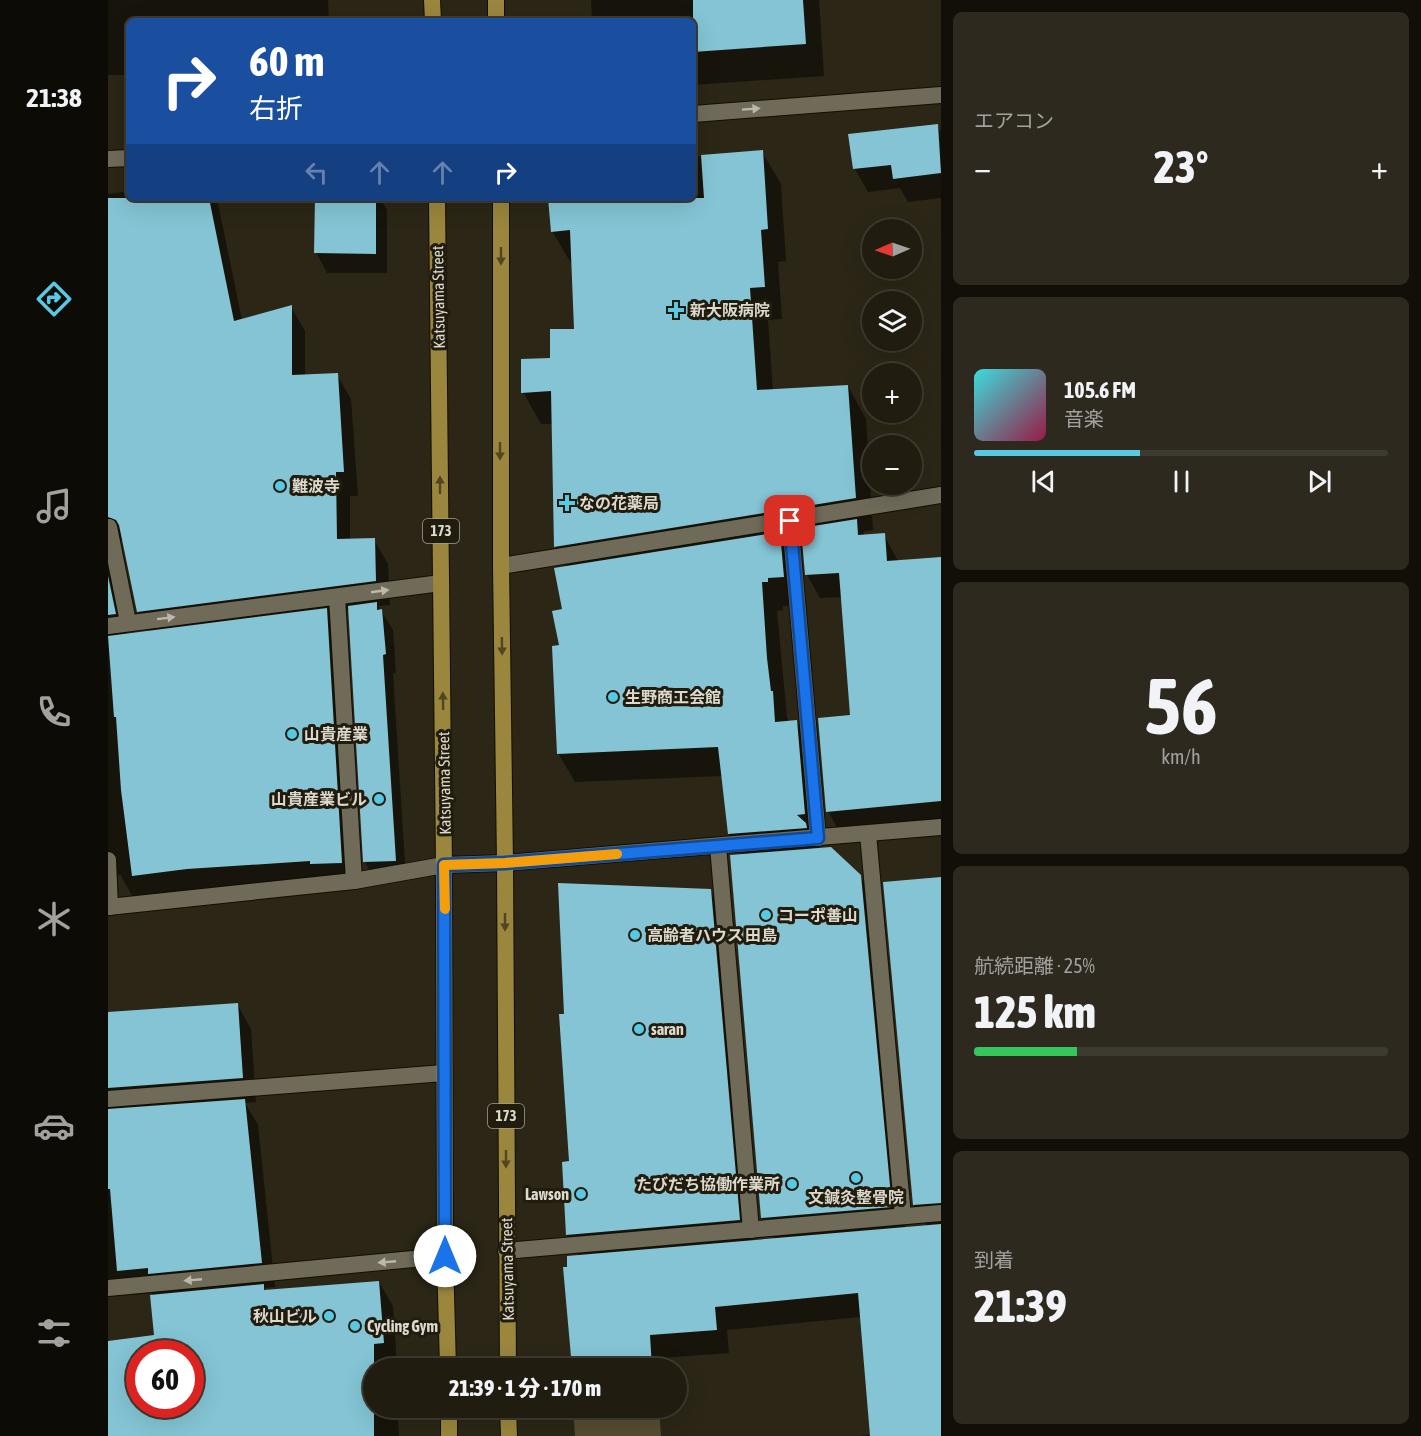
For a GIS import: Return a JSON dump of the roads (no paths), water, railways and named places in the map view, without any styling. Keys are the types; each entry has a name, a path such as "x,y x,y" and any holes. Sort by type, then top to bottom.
{"main road":[{"path":"432,0 433,18"},
{"path":"496,0 496,18"},
{"name":"Katsuyama Street","path":"437,201 448,1358"},
{"name":"Katsuyama Street","path":"501,201 501,566 508,1358"},
{"path":"449,1418 449,1436"},
{"path":"508,1418 509,1436"}],"street":[{"path":"696,114 941,95"},
{"path":"108,159 126,158"},
{"path":"501,566 941,495"},
{"path":"790,521 818,838"},
{"path":"109,526 128,622"},
{"path":"108,626 441,583"},
{"path":"337,597 354,881"},
{"path":"108,860 109,907 354,881 444,865 505,863 941,827"},
{"path":"868,834 903,1216"},
{"path":"718,846 751,1230"},
{"path":"108,1099 444,1073"},
{"path":"506,1251 941,1213"},
{"path":"108,1288 445,1256"}],"place":[{"name":"新大阪病院","path":"676,310"},
{"name":"難波寺","path":"280,486"},
{"name":"なの花薬局","path":"567,503"},
{"name":"生野商工会館","path":"613,697"},
{"name":"山貴産業","path":"292,734"},
{"name":"山貴産業ビル","path":"379,799"},
{"name":"コーポ善山","path":"766,915"},
{"name":"高齢者ハウス 田島","path":"635,935"},
{"name":"saran","path":"639,1029"},
{"name":"文鍼灸整骨院","path":"856,1178"},
{"name":"たびだち協働作業所","path":"792,1184"},
{"name":"Lawson","path":"581,1194"},
{"name":"秋山ビル","path":"329,1316"},
{"name":"Cycling Gym","path":"355,1326"}]}
